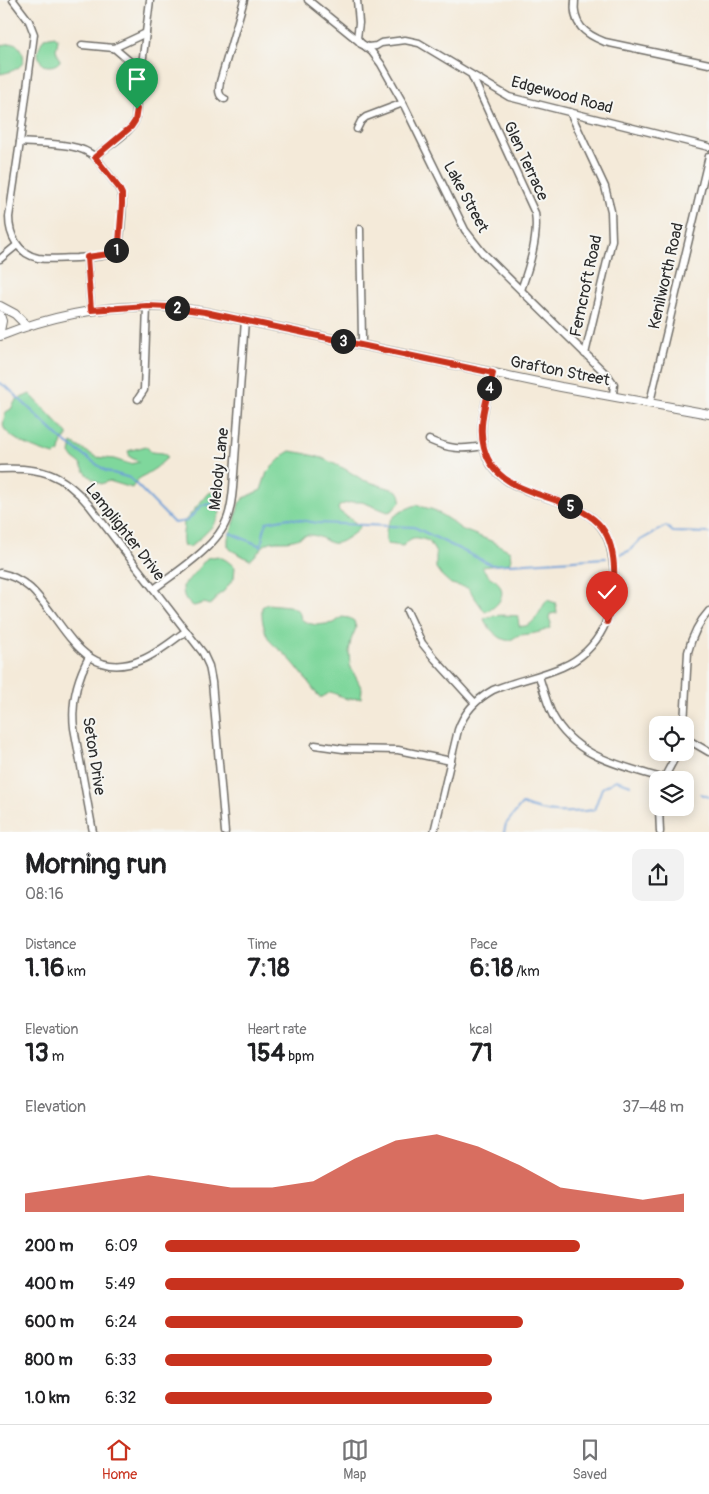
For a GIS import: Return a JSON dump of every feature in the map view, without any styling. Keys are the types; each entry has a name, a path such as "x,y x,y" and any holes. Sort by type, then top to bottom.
{"main road":[{"path":"0,306 14,314 27,326"},
{"name":"Grafton Street","path":"0,336 27,326 91,310 147,306 169,307 245,320 561,387 709,414"},
{"path":"0,315 2,321 0,331"}],"street":[{"path":"12,0 27,18 34,34 9,221 11,233 17,245 27,254 38,258 87,257 109,254 117,248 122,204 120,190 95,157 86,151 71,147 20,142"},
{"path":"95,157 125,133 134,123 150,0"},
{"path":"225,99 219,94 220,82 244,0"},
{"name":"Lake Street","path":"308,0 372,52 403,103 465,230 482,252 613,381 613,395"},
{"path":"357,0 359,23 357,38 361,44"},
{"path":"575,0 574,11 579,25 594,38 709,64"},
{"path":"82,45 114,48 146,33"},
{"name":"Edgewood Road","path":"361,44 371,48 381,43 412,41 509,96 709,147"},
{"path":"114,48 140,70"},
{"name":"Glen Terrace","path":"472,75 535,213 535,240 522,290"},
{"path":"357,129 366,117 403,103"},
{"name":"Ferncroft Road","path":"570,112 605,187 611,211 612,240 585,354"},
{"name":"Kenilworth Road","path":"650,402 709,156"},
{"path":"360,229 362,285 362,340 360,345"},
{"path":"0,259 17,245"},
{"path":"87,257 91,310"},
{"path":"138,399 144,390 147,306"},
{"name":"Melody Lane","path":"154,590 215,540 227,520 231,503 245,320"},
{"path":"434,832 461,721 484,694 539,676 570,663 590,648 607,622 614,595 615,583 611,548 600,524 575,508 516,485 502,477 491,465 483,446 482,436 483,421 493,373"},
{"path":"429,440 459,449 483,446"},
{"name":"Lamplighter Drive","path":"0,469 40,471 66,482 89,505 203,653 209,666 212,682 225,832"},
{"path":"0,573 7,574 32,590 72,641 89,657 110,665 127,665 143,660 186,631"},
{"path":"407,610 422,642 475,703"},
{"path":"684,716 688,652 696,629 709,611"},
{"name":"Seton Drive","path":"89,657 78,683 73,712 74,728 93,832"},
{"path":"539,676 552,714 570,739 591,754 649,775"},
{"path":"694,743 709,752"},
{"path":"315,745 343,749 398,750 450,761"},
{"path":"660,816 660,832"}],"green space":[{"path":"55,36 58,40 56,50 60,61 53,66 43,65 38,54 40,45 44,38"},
{"path":"14,43 22,52 23,61 18,68 0,74 0,45"},
{"path":"30,394 67,433 67,438 62,440 60,452 54,455 19,441 4,428 3,422 6,412 11,409 16,400"},
{"path":"72,443 96,457 114,459 130,464 139,462 130,457 128,451 146,446 151,452 163,453 168,457 156,468 137,480 132,488 109,481 101,484 88,475 80,463 74,459 70,453"},
{"path":"290,451 322,458 363,480 395,490 400,494 401,501 393,510 388,512 362,502 340,505 339,511 360,526 356,532 343,541 333,543 317,536 308,535 290,541 273,541 264,546 250,560 231,550 228,546 228,538 235,521 239,503 244,498 261,490 267,472"},
{"path":"217,492 221,508 219,516 203,536 190,547 184,546 184,522 208,493"},
{"path":"416,505 434,510 461,529 510,551 511,560 508,564 482,567 498,583 501,589 501,598 493,608 485,612 468,588 451,584 441,575 436,568 436,553 429,541 414,538 403,546 387,544 386,529 389,523 397,514"},
{"path":"218,556 235,567 234,578 224,591 217,596 215,601 209,605 204,603 194,606 188,603 183,593 183,586 207,558"},
{"path":"547,600 556,603 557,613 550,614 550,628 543,631 520,635 507,640 495,633 484,619 505,615 518,616 519,626 529,625 536,618"},
{"path":"267,604 289,606 299,611 301,619 307,623 317,625 334,623 342,617 354,621 356,628 349,651 350,666 362,689 361,698 347,699 331,692 319,697 304,676 268,637 263,625 262,611 262,607"}],"waterway":[{"path":"0,383 8,388 61,439 106,471 130,478 174,523 187,521 202,505 214,504 221,510"},
{"path":"230,533 261,546 266,522 289,518 317,523 414,527 492,565 606,558"},
{"path":"621,554 629,551 639,541 666,526 673,532 709,533"},
{"path":"504,832 506,824 522,804 549,812 594,810 602,788 616,780 631,785"},
{"path":"701,794 709,797"}],"route":[{"path":"137,109 135,121 131,127 95,157 119,188 122,194 122,202 117,248 109,254 87,257 91,310 147,306 205,312 493,373 482,428 483,446 488,459 502,477 516,485 575,508 600,524 611,548 615,583 612,607 607,622"}]}
